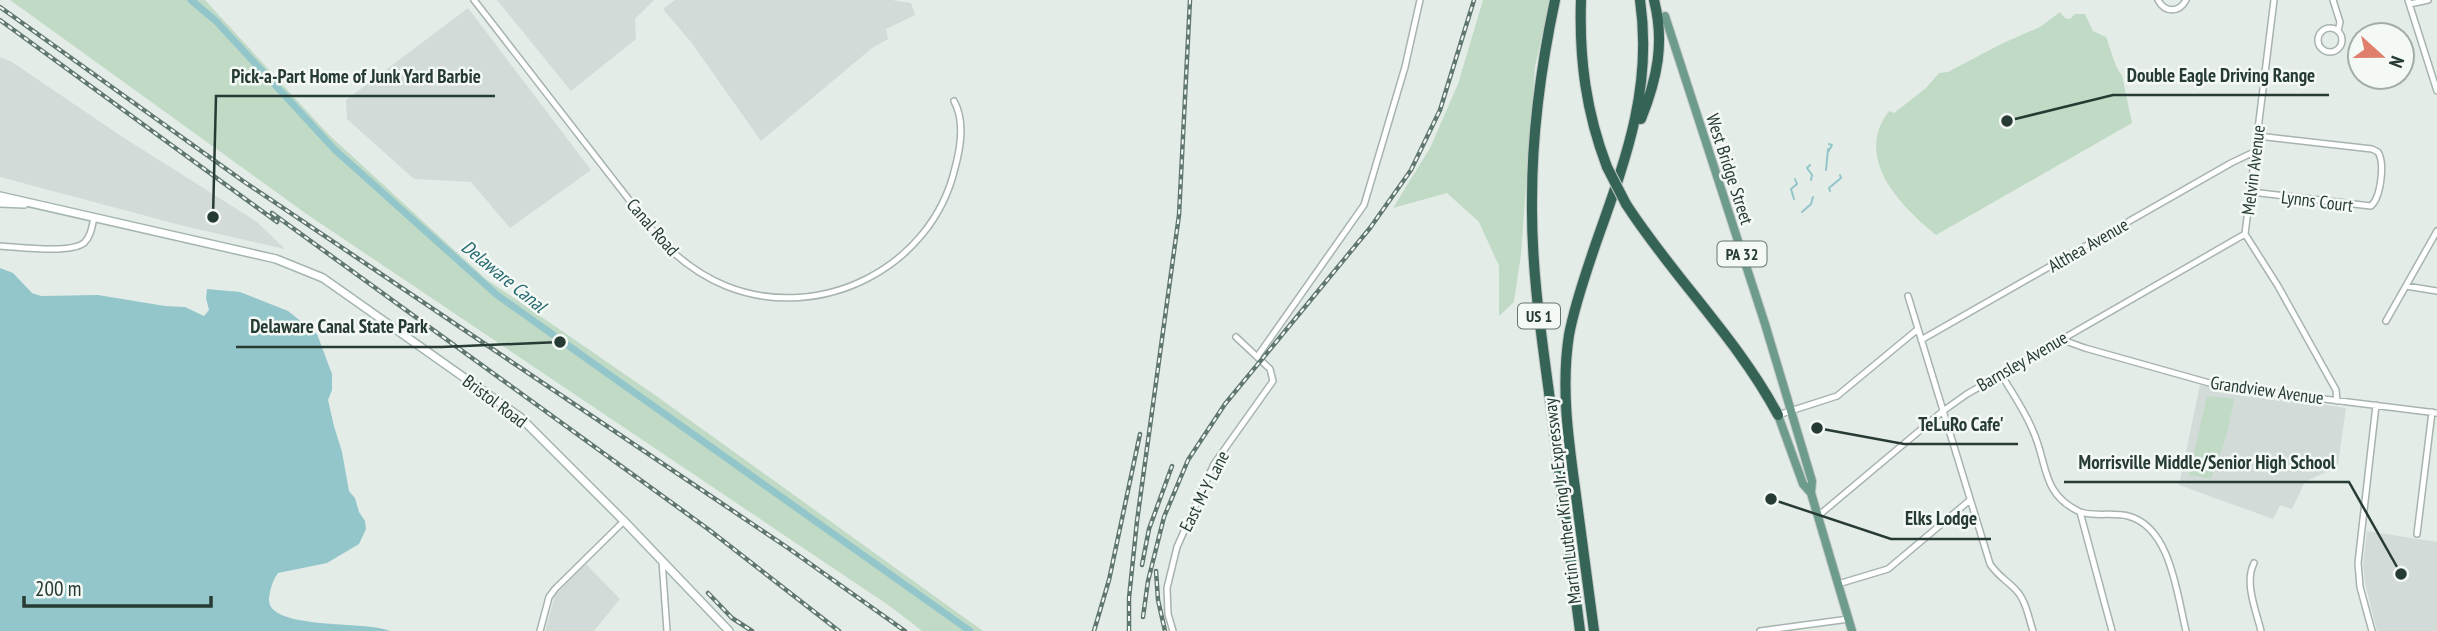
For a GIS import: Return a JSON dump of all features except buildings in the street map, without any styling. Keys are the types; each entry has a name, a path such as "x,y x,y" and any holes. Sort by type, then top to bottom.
{"highway":[{"name":"Martin Luther King Jr. Expressway","path":"1555,0 1536,109 1532,236 1542,340 1580,631"},
{"path":"1581,0 1581,45 1586,96 1607,167 1626,204 1646,234 1739,351 1778,415"},
{"name":"Martin Luther King Jr. Expressway","path":"1594,631 1569,443 1565,372 1577,302 1636,120 1642,89 1644,42 1640,0"},
{"path":"1623,166 1658,68 1660,29 1654,0"},
{"path":"1660,0 1665,16"}],"main road":[{"name":"West Bridge Street","path":"1665,16 1791,411 1812,481 1811,493 1852,631"},
{"name":"Bristol Road","path":"1,198 276,259 323,278 520,417 729,631"},
{"name":"West Bridge Street","path":"1778,415 1803,484 1811,493"}],"street":[{"name":"Canal Road","path":"474,0 661,241 684,262 710,279 753,295 790,298 834,292 877,275 909,250 936,216 954,172 959,153 961,125 954,101"},
{"path":"1257,357 1364,205 1405,67 1420,0"},
{"path":"2158,0 2164,8 2171,10 2181,8 2186,0"},
{"name":"Melvin Avenue","path":"2274,0 2245,234 2317,355 2336,390 2337,401"},
{"path":"2333,0 2340,22 2338,32 2342,41 2340,48 2333,52 2322,49 2320,34 2329,28 2338,32"},
{"path":"2428,0 2409,2 2434,73 2437,91"},
{"name":"Lynns Court","path":"2251,192 2371,206 2377,197 2382,159 2378,152 2372,149 2258,136"},
{"name":"Althea Avenue","path":"1921,340 2256,151"},
{"path":"0,246 75,247 81,245 90,235 94,217"},
{"path":"2386,321 2437,231"},
{"name":"Barnsley Avenue","path":"1818,516 1943,411 2060,339 2245,234"},
{"path":"2406,286 2437,291"},
{"path":"1908,296 1990,564 2021,597 2032,631"},
{"path":"1778,415 1837,396 1918,329"},
{"name":"East M-Y Lane","path":"1173,631 1167,605 1167,588 1177,547 1214,464 1273,381 1272,372 1236,337"},
{"name":"Grandview Avenue","path":"2060,339 2221,386 2434,412"},
{"path":"2001,374 2032,428 2050,486 2063,503 2080,512 2098,516 2114,514 2131,517 2156,534 2166,554 2186,631"},
{"path":"2372,631 2360,587 2358,563 2376,405"},
{"path":"2417,534 2434,412"},
{"path":"1839,584 1888,569 1970,499"},
{"path":"2080,512 2112,631"},
{"path":"540,631 555,589 624,521"},
{"path":"662,561 667,631"},
{"path":"2254,563 2249,583 2262,631"},
{"path":"1760,631 1849,619"}],"shaded area":[{"path":"497,0 654,0 635,19 636,39 571,91"},
{"path":"675,0 892,0 911,3 915,15 886,29 888,39 872,48 761,141 691,42 663,9"},
{"path":"468,8 591,170 510,228 471,182 414,179 347,119 346,100"},
{"path":"0,57 12,62 121,136 257,222 285,249 184,226 0,177"},
{"path":"2200,385 2346,408 2338,466 2305,482 2292,509 2280,505 2273,519 2179,485"},
{"path":"2367,531 2437,542 2437,631 2377,631 2363,564"},
{"path":"586,564 620,599 594,631 545,631 555,595"}],"green space":[{"path":"10,0 205,0 328,134 486,279 655,395 983,631 922,631 891,607 308,215"},
{"path":"1483,0 1550,0 1535,67 1521,254 1514,302 1499,316 1499,266 1479,222 1447,193 1393,208 1430,148 1458,84"},
{"path":"2060,12 2070,19 2075,14 2085,14 2093,31 2106,37 2122,75 2132,123 1936,235 1908,210 1885,180 1876,146 1879,129 1889,111 1894,113 1926,88 1939,73 1948,72 2040,27"},
{"path":"2207,396 2234,399 2227,434 2211,479 2189,475"}],"water":[{"path":"0,268 13,273 32,293 41,296 98,295 185,307 204,316 209,310 207,289 240,292 288,311 317,334 332,374 332,390 328,400 349,491 355,498 366,529 359,544 327,563 278,573 269,598 272,608 283,616 390,631 0,631"}],"waterway":[{"name":"Delaware Canal","path":"191,0 216,21 335,150 497,295 970,631"},
{"path":"1828,152 1832,145 1829,144"},
{"path":"1826,170 1828,149"},
{"path":"1810,165 1807,168 1812,175 1811,180"},
{"path":"1830,191 1829,188 1841,178 1840,175"},
{"path":"1794,199 1791,189 1797,184 1795,179"},
{"path":"1802,212 1811,204 1813,197"}],"railway":[{"path":"1129,631 1129,598 1137,521 1179,215 1190,0"},
{"path":"1143,617 1148,581 1164,517 1188,460 1225,404 1370,228 1411,170 1440,110 1474,0"},
{"path":"0,7 243,181 788,548 905,631"},
{"path":"0,20 277,222"},
{"path":"272,213 708,529 839,631"},
{"path":"1094,631 1109,580 1140,434"},
{"path":"1142,565 1149,529 1172,466"},
{"path":"1156,571 1158,600 1165,631"},
{"path":"708,593 732,618 752,631"}],"place":[{"name":"Double Eagle Driving Range","path":"2007,121"},
{"name":"Pick-a-Part Home of Junk Yard Barbie","path":"213,217"},
{"name":"Delaware Canal State Park","path":"560,342"},
{"name":"TeLuRo Cafe'","path":"1817,428"},
{"name":"Elks Lodge","path":"1771,499"},
{"name":"Morrisville Middle/Senior High School","path":"2401,574"}]}
